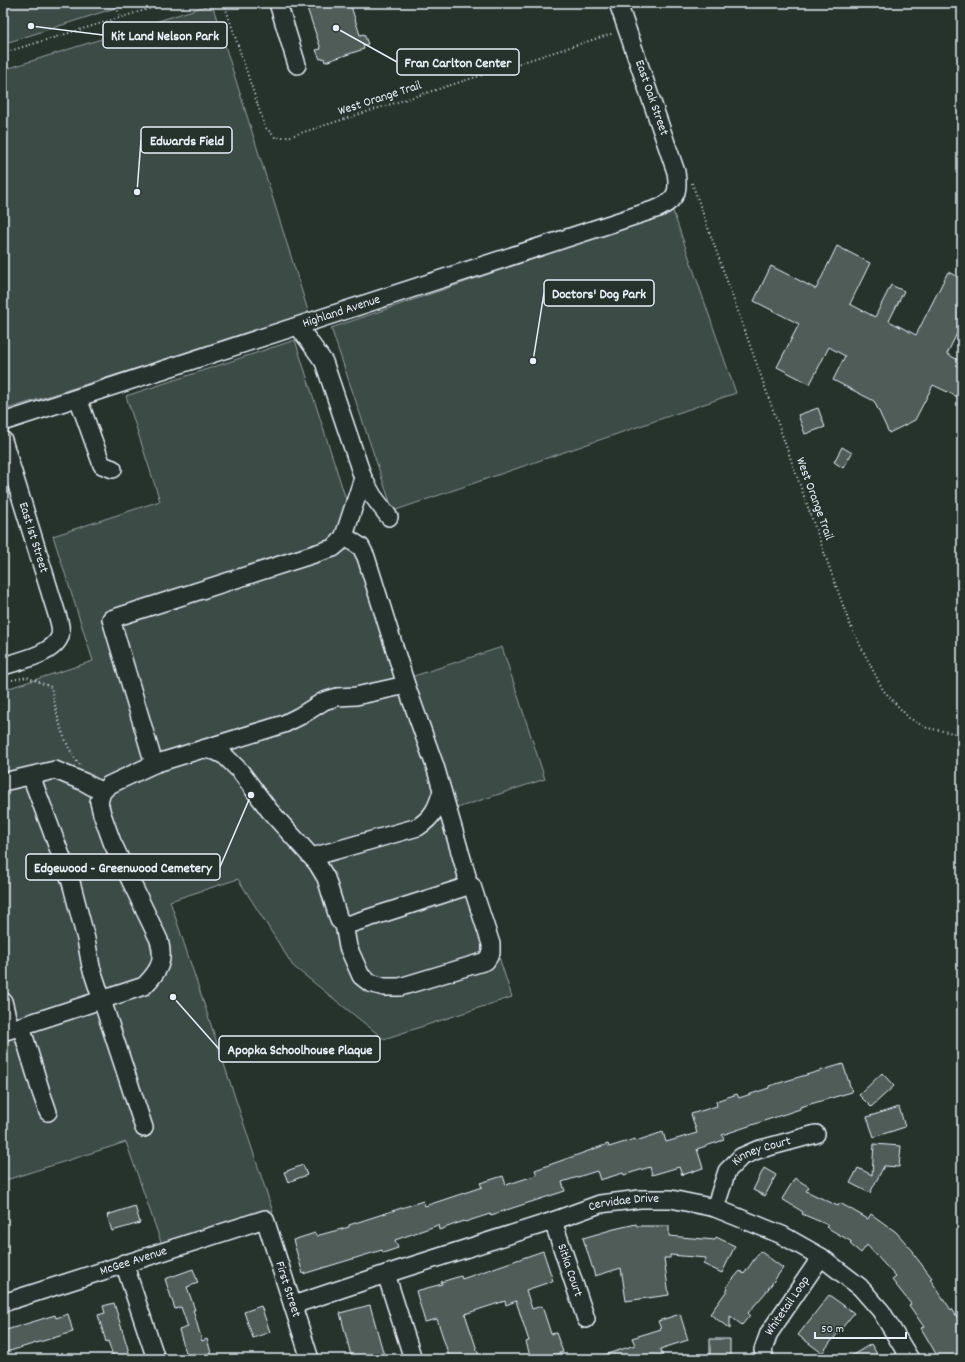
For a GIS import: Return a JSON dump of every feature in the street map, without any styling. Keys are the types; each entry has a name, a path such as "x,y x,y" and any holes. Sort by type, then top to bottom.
{"street":[{"path":"278,3 297,65"},
{"name":"East Oak Street","path":"618,3 676,172 678,184 676,195"},
{"name":"Highland Avenue","path":"3,422 660,208 669,203 676,195"},
{"path":"298,326 324,362 363,478 372,496 389,517"},
{"path":"78,398 102,465 113,469"},
{"name":"East 1st Street","path":"3,440 59,621 60,636 54,646 5,673"},
{"path":"154,764 111,619 333,548 344,536 363,478"},
{"path":"202,749 215,751 225,756 240,771 268,810 317,863 326,878 338,920 344,924 350,924 462,888 466,883 467,876 442,791 406,685 366,557 360,547 344,536"},
{"path":"11,1029 144,986 161,965 162,951 159,940 112,842 99,802 102,792 109,785 154,764 284,724 324,701 337,697 356,696 406,685"},
{"path":"3,782 55,770 84,782 102,792"},
{"path":"31,776 71,882 86,939 91,967 144,1128"},
{"path":"312,857 418,827 432,816 442,791"},
{"path":"344,924 348,947 361,976 370,982 384,987 400,987 486,961 491,953 491,944 472,886 466,883"},
{"path":"3,1002 11,1029 48,1112"},
{"name":"Kinney Court","path":"715,1208 727,1171 741,1157 757,1150 816,1134"},
{"name":"Cervidae Drive","path":"293,1305 553,1221 600,1204 640,1199 671,1199 715,1208 782,1235 821,1257 860,1287 881,1311 910,1359"},
{"name":"McGee Avenue","path":"3,1303 265,1219"},
{"name":"First Street","path":"265,1219 310,1359"},
{"name":"Sitka Court","path":"553,1221 586,1319"},
{"name":"Whitetail Loop","path":"765,1359 763,1350 769,1333 821,1257"},
{"path":"124,1263 156,1359"},
{"path":"386,1274 413,1359"}],"path":[{"path":"115,3 120,18"},
{"path":"3,53 168,3"},
{"name":"West Orange Trail","path":"224,3 265,127 275,137 288,137 627,29"},
{"name":"West Orange Trail","path":"705,221 850,626 883,690 909,718 927,728 953,733 962,732"},
{"path":"5,673 27,677 51,687 56,712 65,741 74,758 84,769"}],"shaded area":[{"path":"3,3 113,3 115,8 3,44"},
{"path":"212,4 309,314 4,410 3,70"},
{"path":"673,211 736,393 393,511 331,328"},
{"path":"295,340 359,540 408,678 502,647 545,779 451,810 512,997 384,1039 293,966 238,879 170,901 273,1212 163,1248 126,1142 3,1181 3,690 93,661 53,536 160,501 126,396"}],"building":[{"path":"316,3 350,3 360,35 364,34 368,44 363,46 364,49 325,62 324,58 320,59 316,50 321,49 307,8 316,5"},
{"path":"837,246 870,263 850,304 875,317 891,285 904,291 889,321 916,335 948,272 962,279 962,323 947,354 962,362 962,399 933,385 915,420 889,433 874,401 833,380 845,356 829,347 810,384 777,367 799,324 754,301 771,266 816,289"},
{"path":"818,408 825,427 805,434 798,415"},
{"path":"842,447 852,453 843,468 834,462"},
{"path":"843,1064 852,1092 800,1107 800,1109 722,1135 724,1140 697,1149 703,1168 682,1175 679,1167 652,1175 650,1167 624,1175 623,1173 600,1180 597,1171 562,1182 565,1191 491,1215 464,1221 439,1230 438,1225 395,1240 398,1248 383,1253 382,1250 303,1274 293,1240 315,1233 316,1236 349,1227 349,1225 423,1201 425,1206 482,1187 480,1183 503,1176 506,1185 537,1175 535,1170 608,1144 609,1147 635,1139 636,1141 663,1132 666,1142 697,1133 691,1114 717,1106 716,1101 737,1094 739,1098 769,1088 769,1086"},
{"path":"882,1073 894,1086 871,1107 859,1095"},
{"path":"899,1107 905,1127 874,1137 867,1117"},
{"path":"874,1144 901,1146 899,1167 884,1166 870,1193 850,1183 858,1168 872,1175"},
{"path":"303,1165 307,1175 288,1182 284,1172"},
{"path":"764,1168 776,1175 765,1196 753,1190"},
{"path":"795,1178 809,1187 806,1191 838,1206 840,1203 868,1219 871,1214 896,1232 913,1251 912,1252 932,1278 930,1279 962,1325 962,1359 939,1359 921,1328 924,1327 909,1305 911,1304 892,1280 896,1277 867,1245 861,1253 850,1244 852,1242 826,1227 828,1225 802,1214 803,1212 782,1199"},
{"path":"135,1206 140,1223 112,1231 107,1215"},
{"path":"636,1224 637,1226 669,1226 669,1236 715,1240 716,1237 735,1246 722,1273 703,1264 706,1258 670,1255 670,1258 664,1258 669,1295 626,1301 621,1268 595,1276 583,1238"},
{"path":"543,1251 553,1281 526,1290 532,1309 542,1306 551,1334 556,1333 563,1352 540,1359 531,1359 526,1342 529,1341 516,1301 506,1305 505,1301 465,1314 480,1359 450,1359 437,1319 425,1322 416,1291 442,1284 441,1282 461,1276 462,1279"},
{"path":"760,1251 783,1268 766,1292 748,1313 750,1315 742,1325 730,1316 730,1329 710,1314 728,1289 726,1287 740,1271 744,1274"},
{"path":"193,1269 198,1283 187,1287 195,1310 193,1310 202,1341 207,1339 211,1353 188,1359 179,1330 188,1327 181,1307 175,1309 165,1279"},
{"path":"829,1295 854,1313 822,1353 798,1335"},
{"path":"114,1303 131,1359 114,1359 108,1341 106,1342 98,1315 105,1313 103,1306"},
{"path":"370,1305 385,1359 352,1359 340,1313"},
{"path":"261,1306 270,1332 253,1338 244,1312"},
{"path":"68,1314 73,1332 3,1353 3,1331 55,1315 56,1318"},
{"path":"680,1314 688,1340 660,1349 664,1359 599,1359 598,1357 635,1345 632,1338 661,1329 658,1321"},
{"path":"710,1339 730,1339 730,1359 710,1359"},
{"path":"871,1344 880,1359 846,1359"}],"place":[{"name":"Kit Land Nelson Park","path":"31,26"},
{"name":"Fran Carlton Center","path":"336,28"},
{"name":"Edwards Field","path":"137,192"},
{"name":"Doctors' Dog Park","path":"533,361"},
{"name":"Edgewood - Greenwood Cemetery","path":"251,795"},
{"name":"Apopka Schoolhouse Plaque","path":"173,997"}]}
